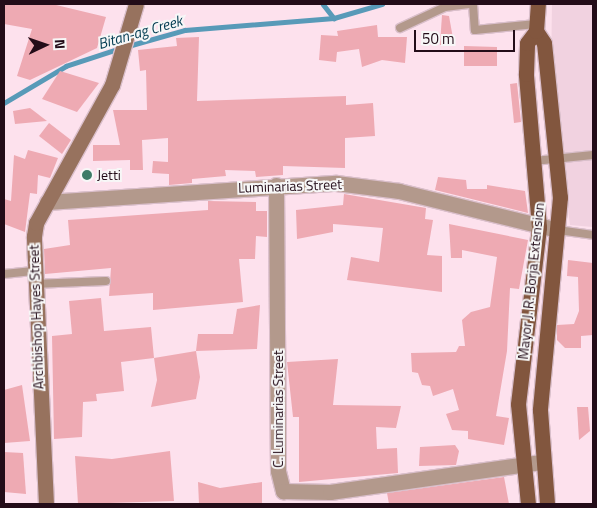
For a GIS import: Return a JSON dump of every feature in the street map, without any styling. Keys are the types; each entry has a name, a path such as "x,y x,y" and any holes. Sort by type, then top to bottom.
{"main road":[{"name":"Mayor J. R. Borja Extension","path":"528,504 521,464 518,404 539,227 527,43 536,27 538,4"},
{"name":"Mayor J. R. Borja Extension","path":"536,27 544,43 556,159 558,230 540,410 541,462 548,504"}],"street":[{"name":"Archbishop Hayes Street","path":"46,504 34,278 36,223 105,101 122,57 136,4"},
{"name":"Luminarias Street","path":"47,202 276,185 371,186 558,230"},
{"name":"C. Luminarias Street","path":"276,185 278,472 283,491 330,492 541,462"}],"lane":[{"path":"400,28 445,7 472,4 475,30 536,27"},
{"path":"534,161 593,155"},
{"path":"558,230 593,235"},
{"path":"4,274 34,278 106,281"}],"shaded area":[{"path":"552,4 593,4 593,227 570,225 551,74"}],"building":[{"path":"4,4 52,4 106,17 97,48 30,80 17,76 32,29 4,24"},
{"path":"442,15 449,16 454,44 440,45"},
{"path":"377,25 378,37 407,37 405,63 382,60 362,67 359,49 337,52 336,62 319,60 321,35 338,36 337,31"},
{"path":"199,37 197,101 346,96 346,105 373,103 375,136 345,138 345,168 283,166 283,175 256,177 255,171 225,170 226,176 192,179 192,183 169,185 169,174 152,173 153,161 168,162 168,138 142,140 143,170 130,170 130,160 93,161 93,145 120,145 113,110 147,110 146,70 140,71 138,50 177,46 176,38"},
{"path":"464,46 497,47 497,66 464,66"},
{"path":"60,71 99,83 77,112 42,99"},
{"path":"517,83 521,122 514,123 510,84"},
{"path":"30,108 47,121 15,124 13,111"},
{"path":"49,123 71,140 62,154 39,136"},
{"path":"28,150 58,158 50,178 38,175 37,194 30,193 25,232 4,224 4,199 11,201 14,155 25,159"},
{"path":"438,177 466,180 467,189 487,189 487,185 525,191 528,213 435,190"},
{"path":"344,194 426,208 425,219 433,220 427,255 442,256 442,292 347,280 351,257 379,262 383,228 333,224 333,232 297,239 296,210 343,205"},
{"path":"208,201 256,202 256,211 267,211 267,237 256,236 255,259 239,259 243,302 153,310 153,293 109,296 111,268 45,274 44,249 70,245 68,220 208,210"},
{"path":"449,224 528,240 519,289 510,288 507,351 496,416 509,418 504,445 468,439 468,431 452,430 446,414 459,410 453,389 433,396 430,386 422,385 418,373 412,372 411,353 456,352 459,346 465,346 462,320 471,312 490,307 497,257 462,250 462,258 451,258"},
{"path":"568,260 593,263 593,335 581,336 581,348 565,348 557,340 557,325 574,324 579,311 578,277 567,276"},
{"path":"101,298 104,331 151,327 154,358 121,362 124,391 96,394 97,401 83,402 82,437 54,439 52,336 72,334 69,301"},
{"path":"260,305 257,349 196,351 198,334 233,334 237,309"},
{"path":"196,351 200,377 196,399 151,407 157,380 154,358"},
{"path":"338,359 333,405 401,406 396,428 376,427 377,449 397,448 398,473 299,482 299,417 293,417 287,362"},
{"path":"22,385 30,441 4,443 4,390"},
{"path":"577,407 588,407 590,431 579,440"},
{"path":"455,445 459,451 456,465 419,466 420,447"},
{"path":"170,451 174,501 78,504 75,456 112,459"},
{"path":"4,452 23,453 26,494 4,492"},
{"path":"504,477 509,504 389,504 387,493"},
{"path":"198,482 220,488 262,482 262,504 199,504"}],"waterway":[{"path":"323,4 334,18"},
{"name":"Bitan-ag Creek","path":"128,46 185,30 334,18 382,4"},
{"name":"Bitan-ag Creek","path":"4,103 66,66 118,49"}],"place":[{"name":"Jetti","path":"87,175"}]}
